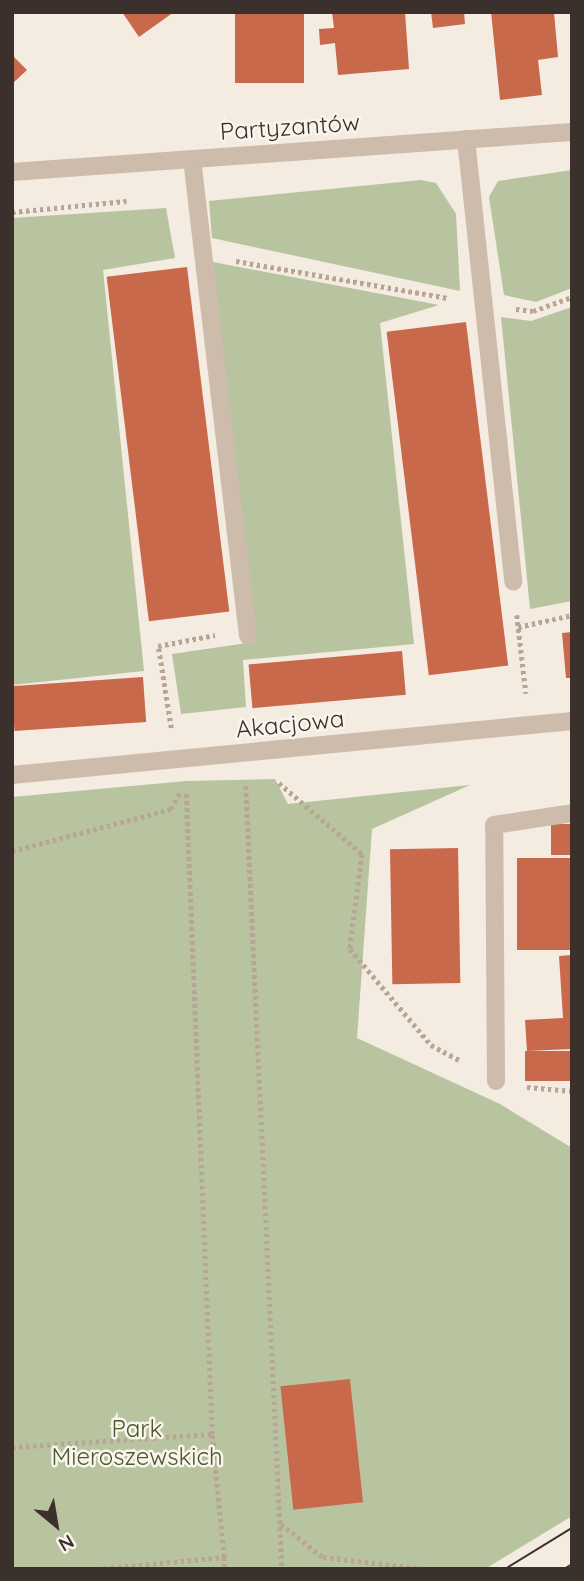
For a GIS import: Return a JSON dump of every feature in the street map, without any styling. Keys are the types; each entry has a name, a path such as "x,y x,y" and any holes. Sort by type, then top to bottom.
{"street":[{"name":"Partyzantów","path":"12,172 572,132"},
{"path":"466,139 513,582"},
{"path":"192,159 247,636"},
{"name":"Akacjowa","path":"12,775 572,721"},
{"path":"496,1081 494,825 572,813"}],"path":[{"path":"204,255 533,311 571,299"},
{"path":"513,582 528,704"},
{"path":"519,627 572,615"},
{"path":"160,660 172,738"},
{"path":"245,754 362,854 350,949 431,1045 496,1081 513,1086 572,1091"},
{"path":"245,754 282,1569"},
{"path":"12,851 171,809 186,781 212,1434 225,1569"},
{"path":"12,1447 212,1434"},
{"path":"280,1523 323,1557 426,1569"},
{"path":"97,1569 224,1557"}],"green space":[{"path":"572,170 572,288 536,302 504,295 489,197 498,181"},
{"path":"421,180 436,183 456,214 460,291 212,238 209,201"},
{"path":"166,208 175,258 103,270 144,671 12,685 12,218"},
{"path":"213,262 439,305 380,323 414,644 243,660 246,707 181,714 172,654 254,642"},
{"path":"572,307 572,601 530,609 501,317 531,321"},
{"name":"Park Mieroszewskich","path":"275,779 288,804 470,785 372,829 357,1038 500,1104 572,1148 572,1516 485,1569 12,1569 12,797 186,781"}],"building":[{"path":"122,12 174,12 139,37"},
{"path":"235,12 304,12 304,83 235,83"},
{"path":"332,12 405,12 409,69 338,75 335,43 320,45 319,29 334,28"},
{"path":"431,12 464,12 465,24 433,28"},
{"path":"491,12 554,12 558,57 538,60 542,95 500,100"},
{"path":"12,55 27,70 12,84"},
{"path":"187,267 229,611 149,621 107,277"},
{"path":"466,322 508,665 429,675 387,332"},
{"path":"572,632 572,678 566,678 562,633"},
{"path":"402,651 406,695 252,708 249,664"},
{"path":"143,677 146,722 14,731 12,686"},
{"path":"551,824 572,824 572,855 551,855"},
{"path":"458,848 460,983 392,984 390,849"},
{"path":"517,858 572,858 572,950 517,950"},
{"path":"572,955 572,1049 527,1051 525,1020 563,1018 559,956"},
{"path":"525,1051 572,1051 572,1081 525,1081"},
{"path":"350,1379 363,1502 293,1510 280,1386"}],"tram line":[{"path":"505,1569 572,1528"},
{"path":"564,1569 572,1564"}]}
